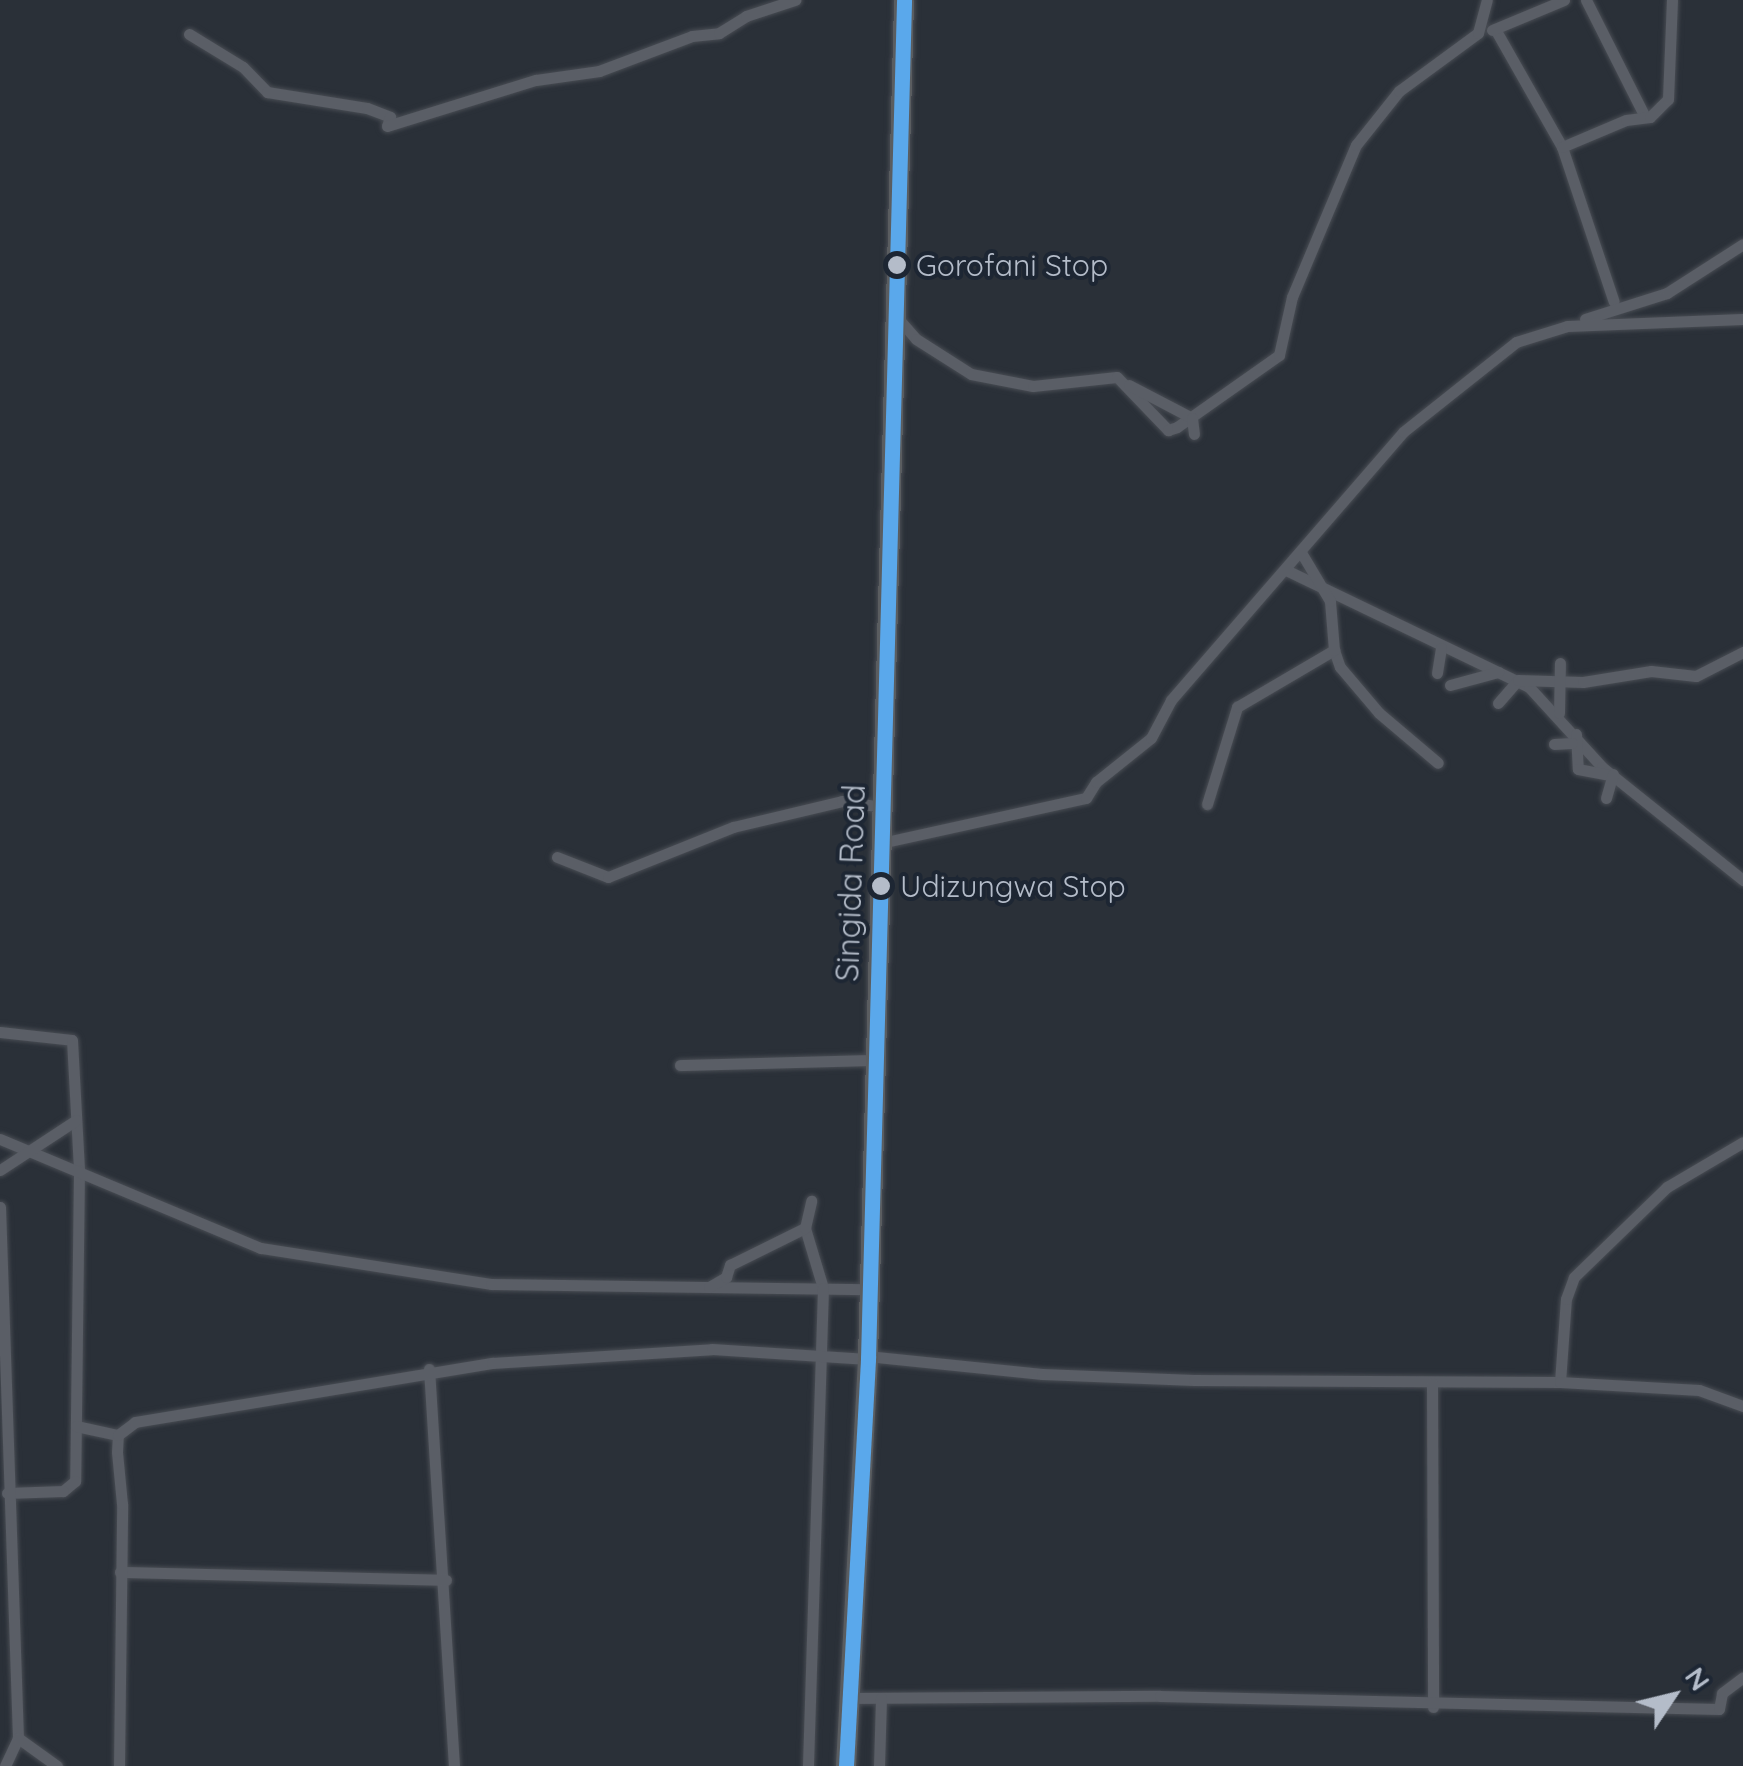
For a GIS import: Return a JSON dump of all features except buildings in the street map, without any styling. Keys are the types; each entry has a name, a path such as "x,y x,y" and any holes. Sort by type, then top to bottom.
{"highway":[{"name":"Singida Road","path":"846,1766 866,1357 904,0"}],"street":[{"path":"189,34 243,67 267,92 368,108 390,117 387,126 536,80 599,71 692,36 719,34 746,16 795,0"},
{"path":"1478,33 1487,0"},
{"path":"1125,384 1168,430 1192,418 1278,355 1292,297 1356,145 1399,91 1478,33 1564,0"},
{"path":"1586,0 1644,117"},
{"path":"1562,147 1656,114 1671,96 1672,0"},
{"path":"1496,29 1562,147 1614,302"},
{"path":"881,842 1073,806 1086,798 1096,782 1151,738 1171,700 1288,571 1413,423 1516,342 1667,293 1743,244"},
{"path":"894,313 916,339 971,374 1011,385 1102,374 1192,418"},
{"path":"1567,326 1743,319"},
{"path":"1192,418 1194,434"},
{"path":"1302,554 1334,612 1334,650 1340,667 1380,713 1438,763"},
{"path":"1288,571 1315,581 1441,648 1518,680 1558,713 1574,738 1612,779"},
{"path":"1438,673 1441,648"},
{"path":"1207,804 1237,707 1334,650"},
{"path":"1518,680 1560,681 1651,671 1696,676 1743,652"},
{"path":"1558,713 1560,663"},
{"path":"1450,684 1498,672"},
{"path":"1498,703 1518,680"},
{"path":"1554,744 1574,738"},
{"path":"1574,738 1578,769 1606,773 1743,880"},
{"path":"1606,798 1612,779"},
{"path":"557,858 608,877 733,827 842,801 882,807"},
{"path":"0,1032 68,1036 79,1170 76,1426 71,1489 7,1493"},
{"path":"680,1064 875,1060"},
{"path":"0,1170 76,1120"},
{"path":"0,1139 261,1248 491,1284 868,1289"},
{"path":"1560,1382 1574,1277 1667,1187 1743,1142"},
{"path":"808,1766 823,1358 823,1288 805,1228 810,1201"},
{"path":"0,1206 7,1493 5,1603 18,1715 18,1738 5,1766"},
{"path":"709,1287 726,1277 730,1265 805,1228"},
{"path":"76,1426 118,1435 135,1422 189,1408 428,1369 712,1349 823,1358 866,1357 1042,1374 1560,1382 1699,1390 1743,1406"},
{"path":"428,1369 446,1580 454,1766"},
{"path":"1432,1383 1434,1707"},
{"path":"118,1435 119,1766"},
{"path":"120,1572 446,1580"},
{"path":"850,1698 1160,1696 1434,1707 1719,1709 1722,1694 1743,1676"},
{"path":"879,1766 881,1698"},
{"path":"0,1714 18,1715"},
{"path":"18,1738 57,1766"}],"transit line":[{"path":"846,1766 868,1359 904,0"}],"place":[{"name":"Gorofani Stop","path":"897,265"},
{"name":"Udizungwa Stop","path":"881,886"}]}
